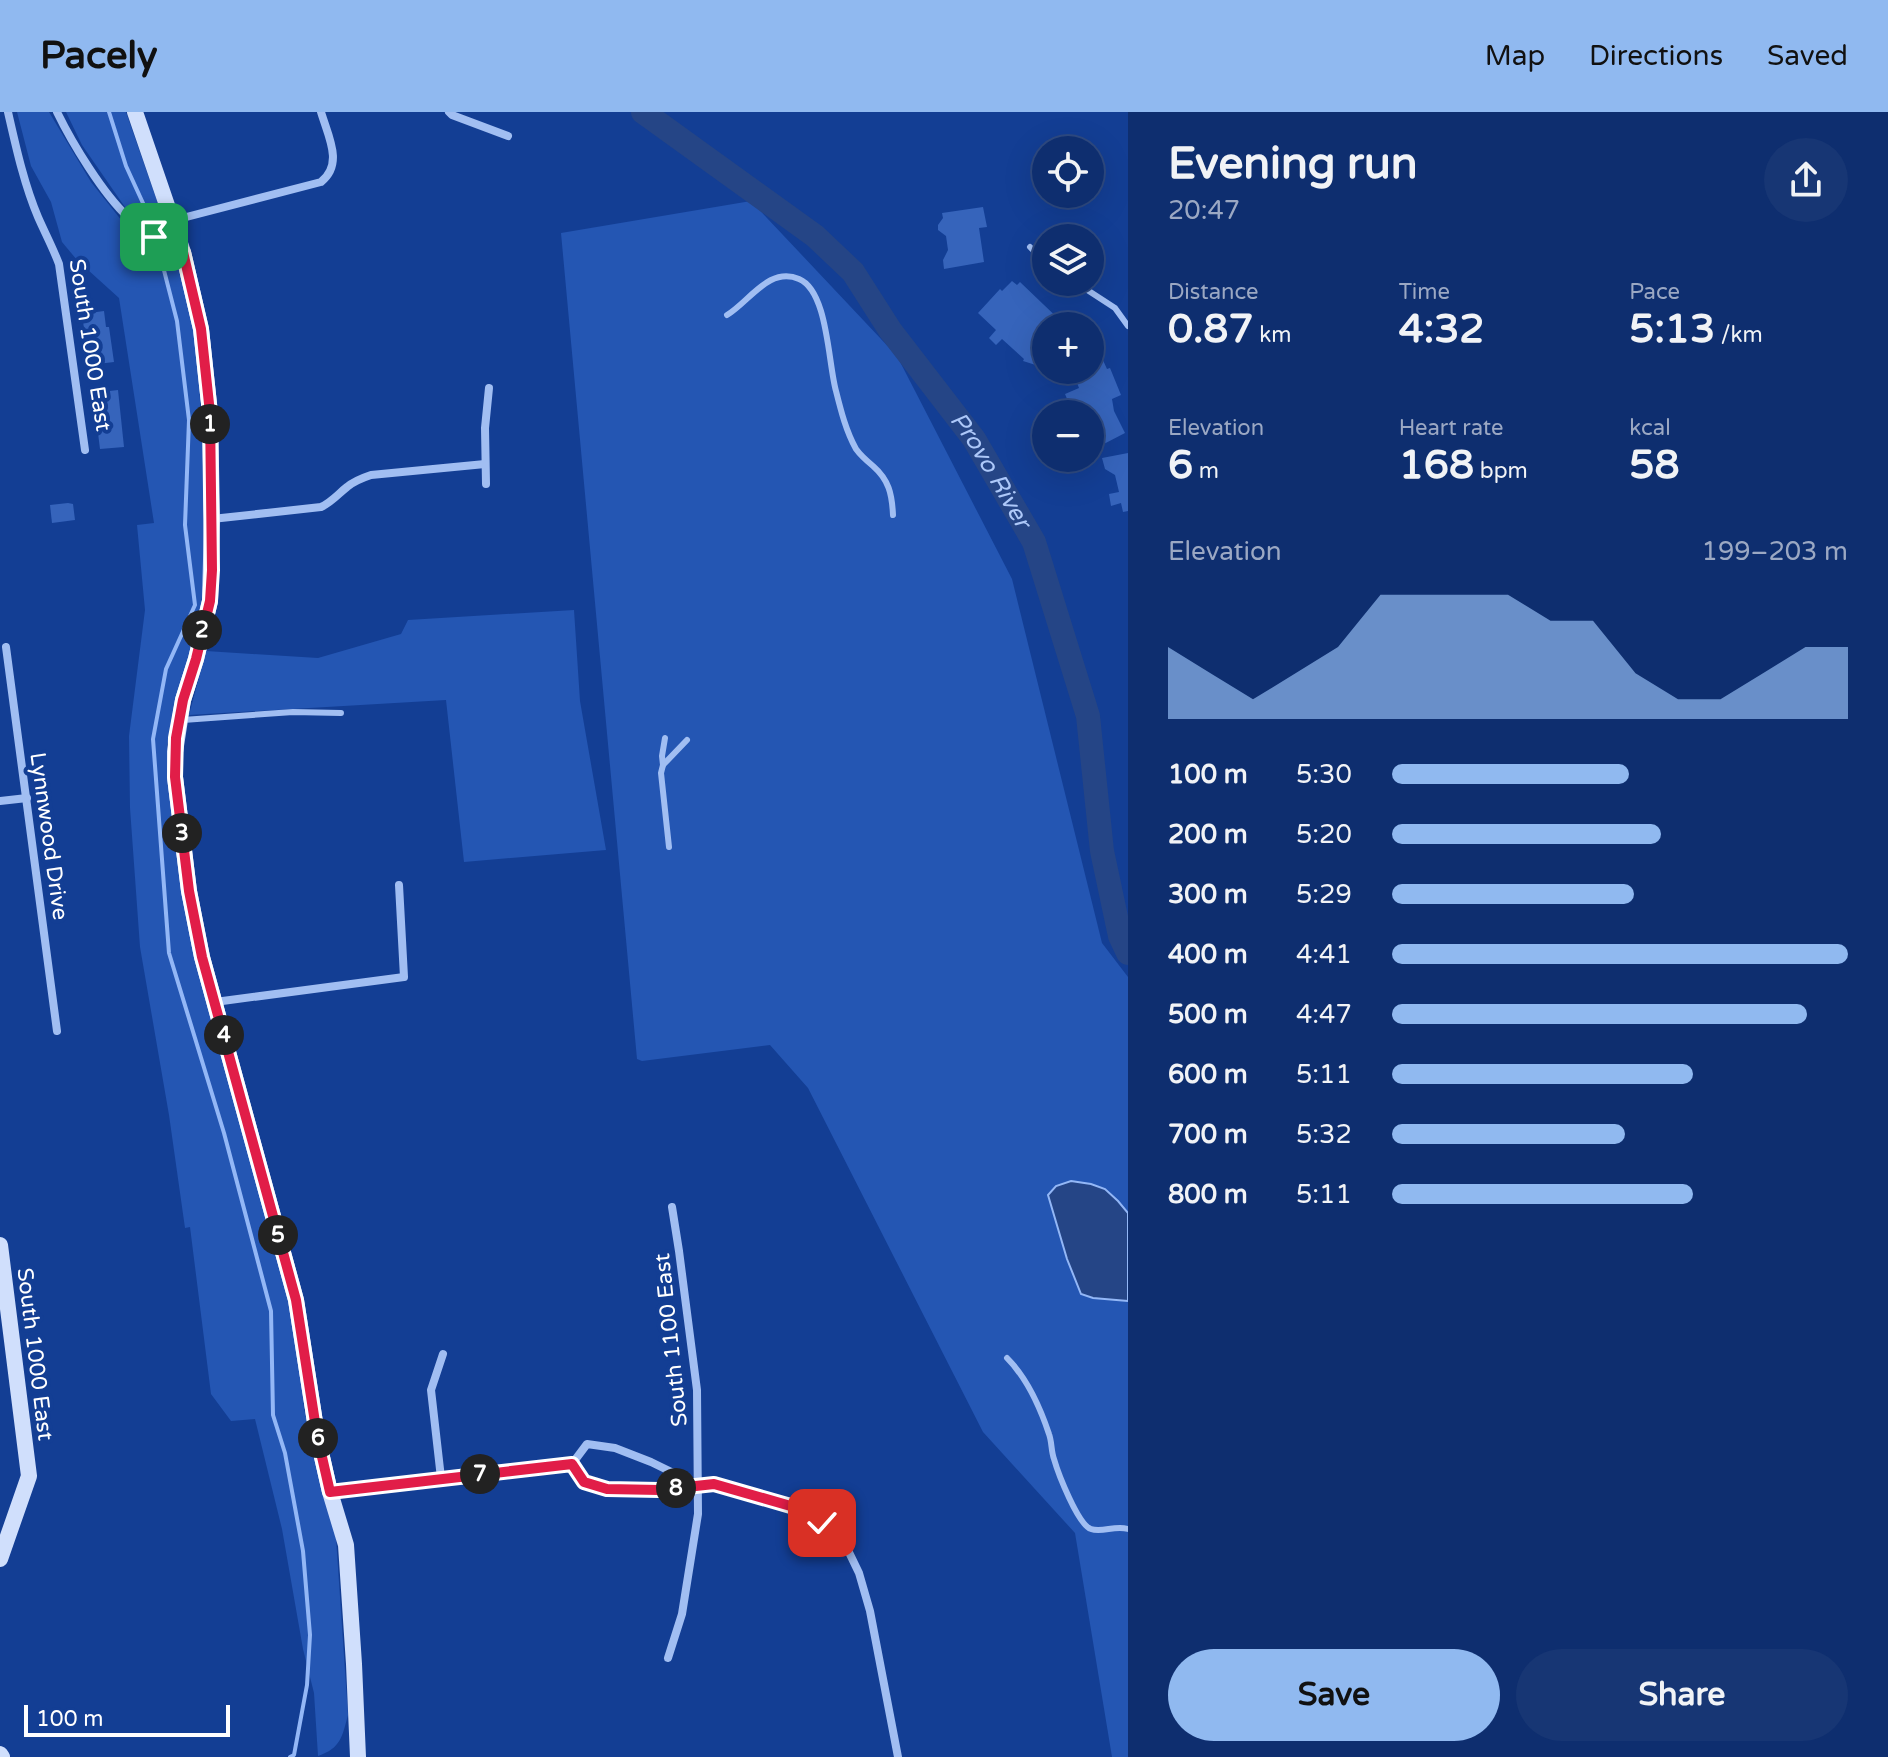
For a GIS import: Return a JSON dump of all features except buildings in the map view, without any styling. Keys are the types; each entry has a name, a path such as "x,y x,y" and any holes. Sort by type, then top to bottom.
{"street":[{"name":"South 1000 East","path":"8,112 38,218 59,264 85,450"},
{"path":"57,112 80,153 127,216 154,237 183,252"},
{"path":"135,112 183,252 201,329 210,413 210,601 179,720 175,752 175,777 189,891 202,957 296,1300 317,1435 346,1545 358,1757"},
{"path":"171,221 321,182 331,172 334,157 321,112"},
{"path":"449,112 508,136"},
{"path":"486,484 485,428 489,388"},
{"path":"212,519 321,507 347,487 371,475 485,464"},
{"name":"Lynnwood Drive","path":"6,647 57,1031"},
{"path":"0,801 27,798"},
{"path":"215,1002 404,977 399,885"},
{"name":"South 1100 East","path":"668,1658 682,1614 698,1514 697,1390 672,1207"},
{"name":"South 1000 East","path":"0,1245 29,1476 0,1559"},
{"path":"441,1478 431,1390 443,1354"},
{"path":"330,1492 572,1464 587,1444 615,1448 698,1485"},
{"path":"572,1464 584,1482 607,1489 659,1490 714,1484 801,1509 822,1523 845,1544 859,1573 870,1611 898,1757"}],"lane":[{"path":"727,315 777,276 801,279 808,285 819,304 834,386 849,434 860,455 884,476 891,488 893,515"},
{"path":"1097,296 1115,308 1128,326"},
{"path":"179,720 293,712 341,713"},
{"path":"665,738 661,773 669,847"},
{"path":"663,765 687,740"},
{"path":"1007,1358 1022,1375 1045,1423 1055,1462 1082,1524 1096,1530 1128,1529"}],"shaded area":[{"path":"17,112 49,112 91,182 130,231 153,247 172,255 181,270 197,348 204,473 204,578 199,624 167,745 173,820 292,1309 304,1409 336,1538 348,1715 339,1741 332,1749 318,1756 314,1693 282,1529 255,1419 231,1421 211,1394 190,1227 185,1228 140,947 130,808 129,736 145,610 137,525 154,523 119,298 62,242 51,202 31,166"},
{"path":"66,112 126,112 157,201 156,221 145,225 127,210 82,145"},
{"path":"751,201 897,356 1012,579 1102,943 1128,977 1128,1757 1112,1757 1075,1533 983,1432 808,1088 770,1045 642,1061 637,1059 561,233"},
{"path":"574,610 580,701 606,850 464,862 446,700 189,715 206,651 318,658 401,634 408,620"},
{"path":"1071,1181 1105,1189 1128,1213 1128,1301 1081,1294 1048,1195 1056,1186"}],"waterway":[{"path":"109,112 126,166 153,225"},
{"name":"Provo River","path":"643,112 815,236 853,272 890,330 974,439 1034,542 1088,716 1102,851 1120,936 1128,953"},
{"path":"158,247 177,321 189,420 185,525 195,605 166,669 153,739 169,953 224,1133 271,1311 273,1415 285,1453 303,1551 310,1635 307,1685 294,1755 290,1757"}],"route":[{"path":"154,237 183,252 201,329 210,413 210,601 183,700 175,752 175,777 189,891 202,957 296,1300 317,1435 330,1492 572,1464 584,1482 607,1489 659,1490 714,1484 801,1509 822,1523"}]}
